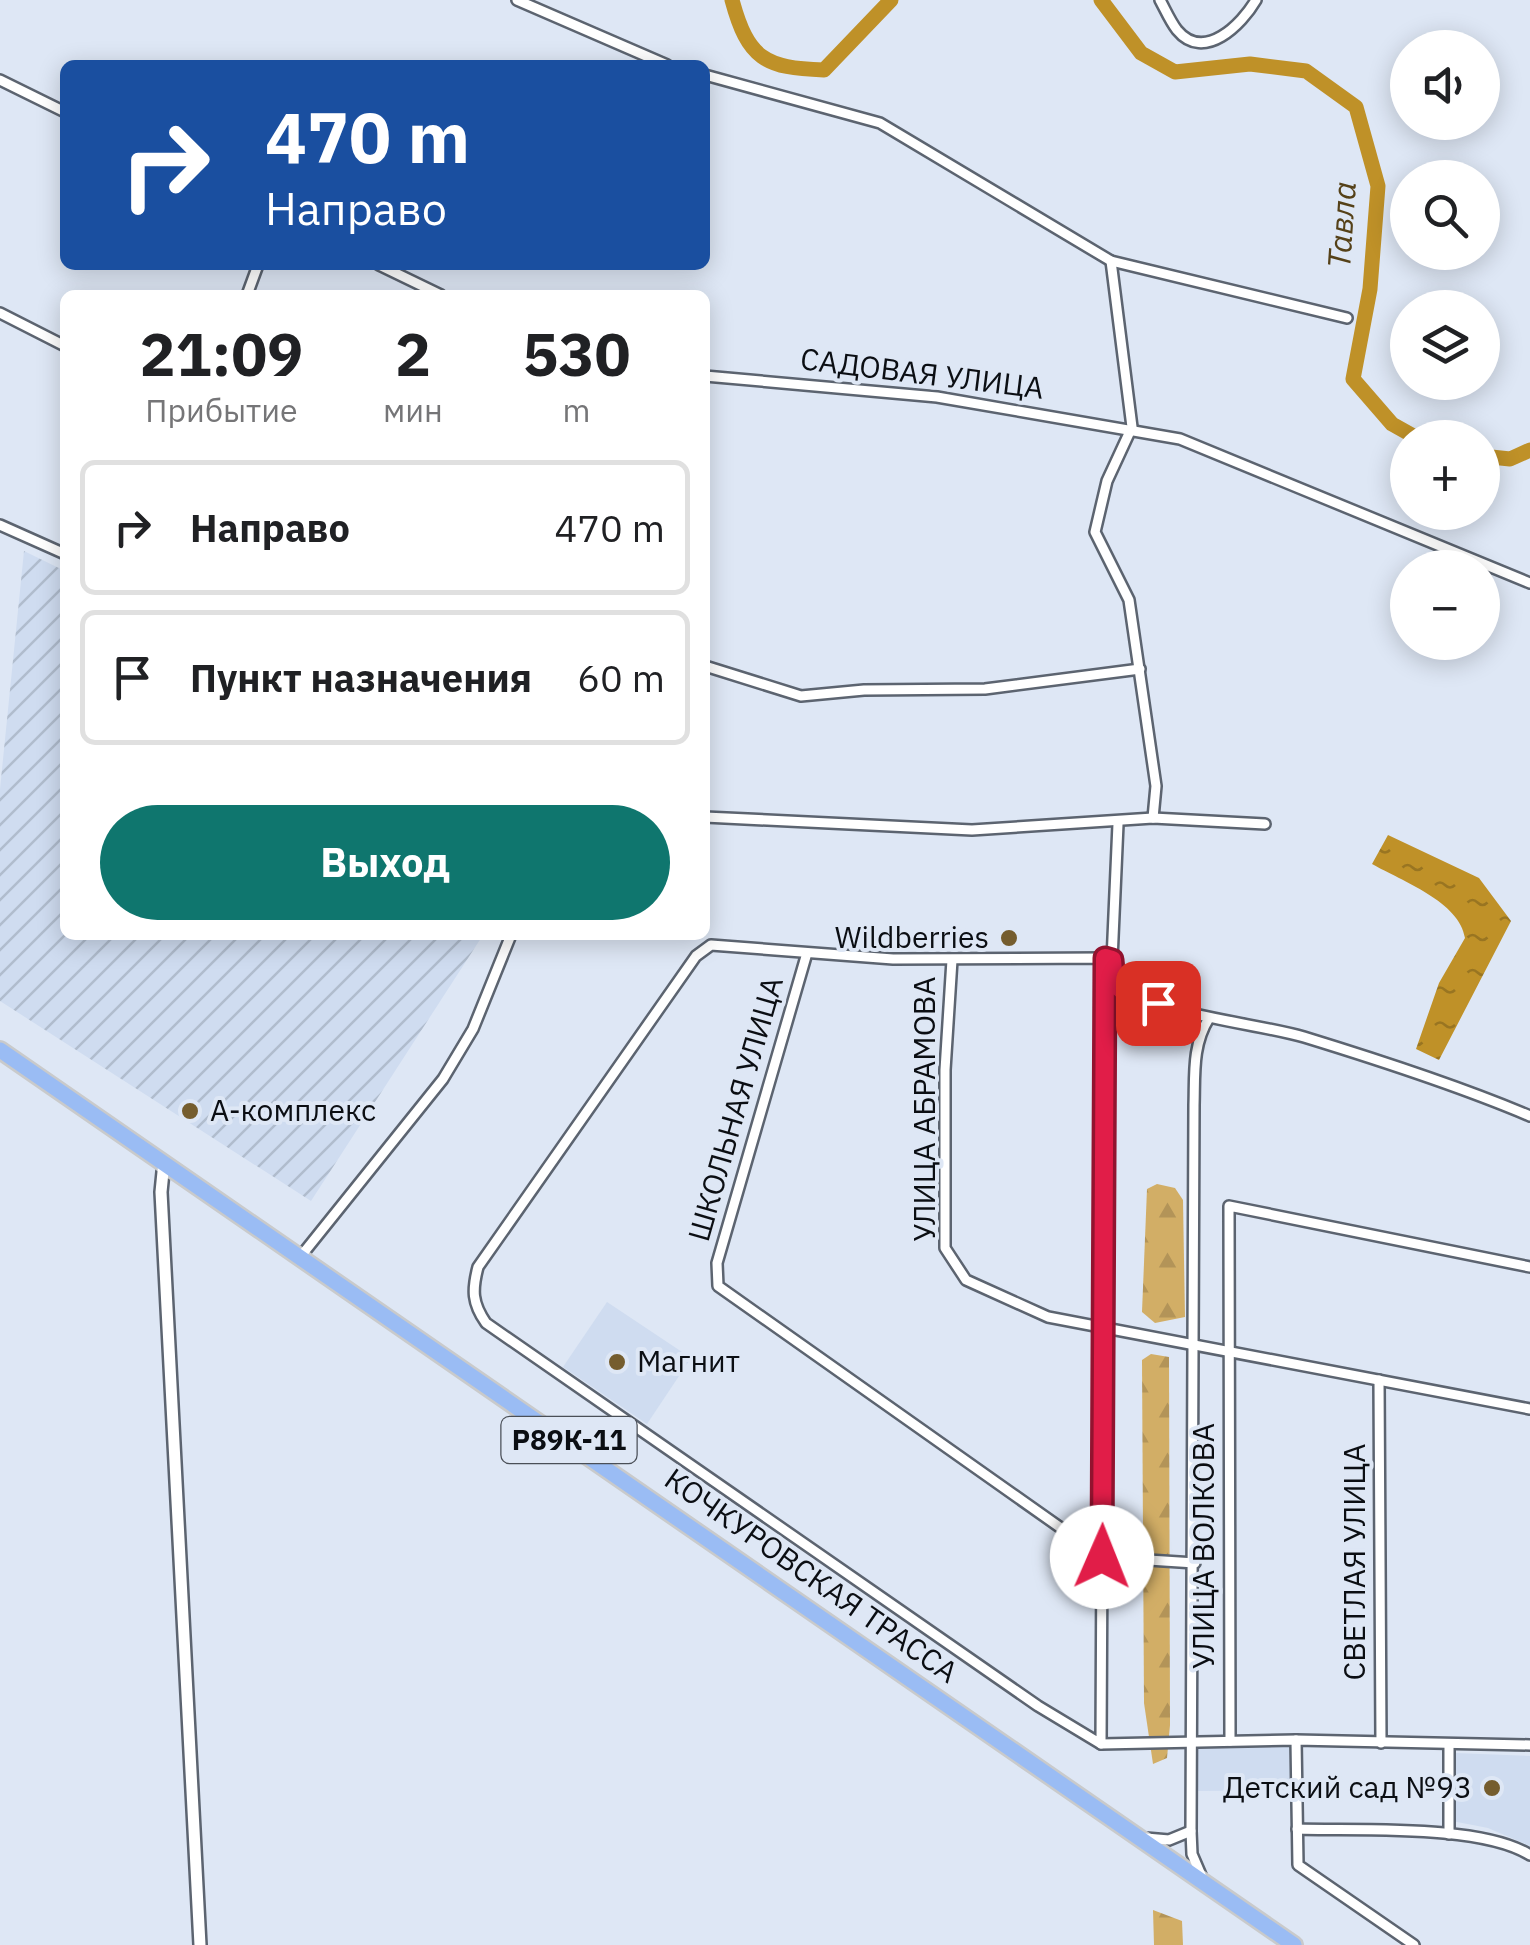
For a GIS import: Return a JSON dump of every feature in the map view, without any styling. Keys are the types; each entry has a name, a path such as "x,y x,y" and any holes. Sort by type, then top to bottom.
{"main road":[{"name":"КОЧКУРОВСКАЯ ТРАССА","path":"0,1050 1294,1945"}],"street":[{"path":"517,0 655,60"},
{"path":"1160,0 1176,30 1186,38 1208,41 1241,26 1256,0"},
{"path":"710,77 880,123 1111,261 1347,318"},
{"path":"0,80 60,110"},
{"path":"1111,261 1132,427 1107,482 1095,517 1095,532 1129,600 1156,786 1153,818"},
{"path":"388,270 430,290"},
{"path":"0,313 60,343"},
{"name":"САДОВАЯ УЛИЦА","path":"710,376 937,397 1180,438 1530,583"},
{"path":"0,525 60,552"},
{"path":"710,668 801,696 1023,684 1140,668"},
{"path":"710,817 972,830 1118,824 1153,818 1265,824"},
{"path":"1100,1744 1101,1327 1108,959 1118,824"},
{"path":"301,1256 444,1079 474,1029 509,940"},
{"path":"807,953 711,945 696,956 478,1268 472,1290 486,1324 1052,1716 1100,1744 1296,1740 1530,1744"},
{"name":"ШКОЛЬНАЯ УЛИЦА","path":"1102,1557 718,1286 717,1263 807,953 952,960 1108,959"},
{"path":"1108,959 1114,982 1128,996 1302,1037 1530,1116"},
{"name":"УЛИЦА АБРАМОВА","path":"952,960 945,1070 945,1248 966,1280 1048,1317 1530,1409"},
{"path":"1209,1018 1200,1033 1195,1062 1191,1831 1196,1868 1244,1910"},
{"path":"164,1162 163,1231 200,1945"},
{"path":"1228,1351 1228,1206 1530,1267"},
{"name":"УЛИЦА ВОЛКОВА","path":"1228,1351 1230,1741"},
{"name":"СВЕТЛАЯ УЛИЦА","path":"1379,1380 1380,1743"},
{"path":"1102,1557 1195,1563"},
{"path":"1296,1740 1298,1865 1414,1945"},
{"path":"1449,1745 1449,1834"},
{"path":"1297,1828 1449,1834 1510,1842 1530,1855"},
{"path":"1135,1835 1169,1840 1191,1831"},
{"path":"1175,1863 1191,1831"}],"shaded area":[{"path":"24,551 60,569 60,940 480,940 311,1201 0,1001 0,789"},
{"path":"607,1302 691,1358 647,1424 563,1367"},
{"path":"1195,1746 1290,1746 1290,1790 1197,1791"},
{"name":"Детский сад №93","path":"1455,1753 1530,1756 1530,1846 1488,1828 1452,1821"}],"green space":[{"path":"1157,1184 1175,1188 1183,1200 1185,1317 1155,1323 1142,1312 1147,1189"},
{"path":"1151,1354 1169,1357 1170,1725 1167,1758 1153,1764 1144,1703 1142,1360"},
{"path":"1153,1910 1182,1921 1183,1945 1154,1945"}],"water":[{"path":"1388,835 1479,878 1511,921 1439,1060 1416,1049 1439,983 1465,938 1461,925 1441,903 1372,864"}],"waterway":[{"name":"Тавла","path":"732,0 745,36 762,56 787,67 824,70 891,0"},
{"name":"Тавла","path":"1101,0 1141,53 1175,72 1250,64 1306,71 1356,107 1378,186 1370,289 1353,379 1390,422"},
{"name":"Тавла","path":"1500,458 1510,459 1530,450"}],"place":[{"name":"Wildberries","path":"1009,938"},
{"name":"А-комплекс","path":"190,1111"},
{"name":"Магнит","path":"617,1362"},
{"name":"Детский сад №93","path":"1492,1788"}],"route":[{"path":"1102,1557 1105,958 1112,960 1114,982 1128,996 1158,1003"}]}
